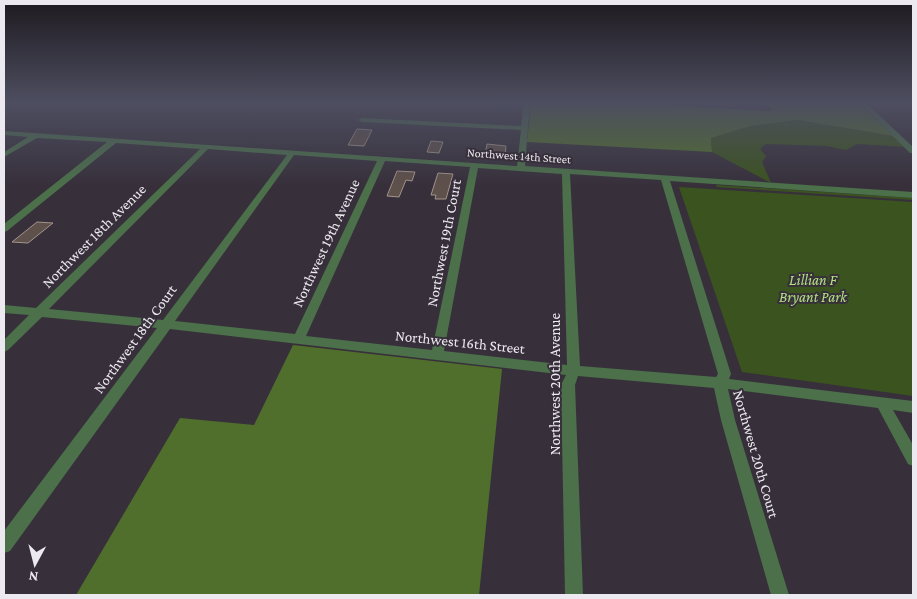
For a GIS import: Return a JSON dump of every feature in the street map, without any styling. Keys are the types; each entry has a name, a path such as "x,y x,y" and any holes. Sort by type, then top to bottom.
{"street":[{"path":"521,169 525,130"},
{"path":"891,130 913,151"},
{"name":"Northwest 14th Street","path":"4,133 913,196"},
{"path":"4,155 36,135"},
{"path":"4,229 115,140"},
{"name":"Northwest 18th Avenue","path":"4,347 206,147"},
{"name":"Northwest 18th Court","path":"4,545 292,153"},
{"name":"Northwest 19th Avenue","path":"298,340 382,159"},
{"name":"Northwest 19th Court","path":"437,356 474,166"},
{"name":"Northwest 20th Avenue","path":"566,172 574,372 568,385 574,595"},
{"name":"Northwest 20th Court","path":"665,179 725,374 720,383 728,420 780,595"},
{"name":"Northwest 16th Street","path":"4,309 166,324 574,372 720,383 913,407"},
{"path":"882,403 913,459"}],"green space":[{"path":"528,130 738,130 711,138 712,152 527,142"},
{"path":"738,130 857,130 893,136 905,147 857,144 846,150 826,146 766,144 760,149 766,156 762,162 771,183 712,152 711,138"},
{"path":"857,130 887,130 893,136"},
{"path":"716,185 913,198 913,200 717,187"},
{"name":"Lillian F Bryant Park","path":"679,187 913,202 913,396 742,372"},
{"path":"293,345 502,369 479,595 76,595 180,418 254,425"}],"building":[{"path":"356,130 372,130 364,146 348,145"},
{"path":"431,141 443,142 439,153 427,152"},
{"path":"487,144 506,146 505,157 485,156"},
{"path":"397,171 415,172 412,181 406,180 399,197 387,196"},
{"path":"438,173 453,174 446,199 435,199 436,195 431,195"},
{"path":"37,222 53,223 28,243 12,242"}]}
